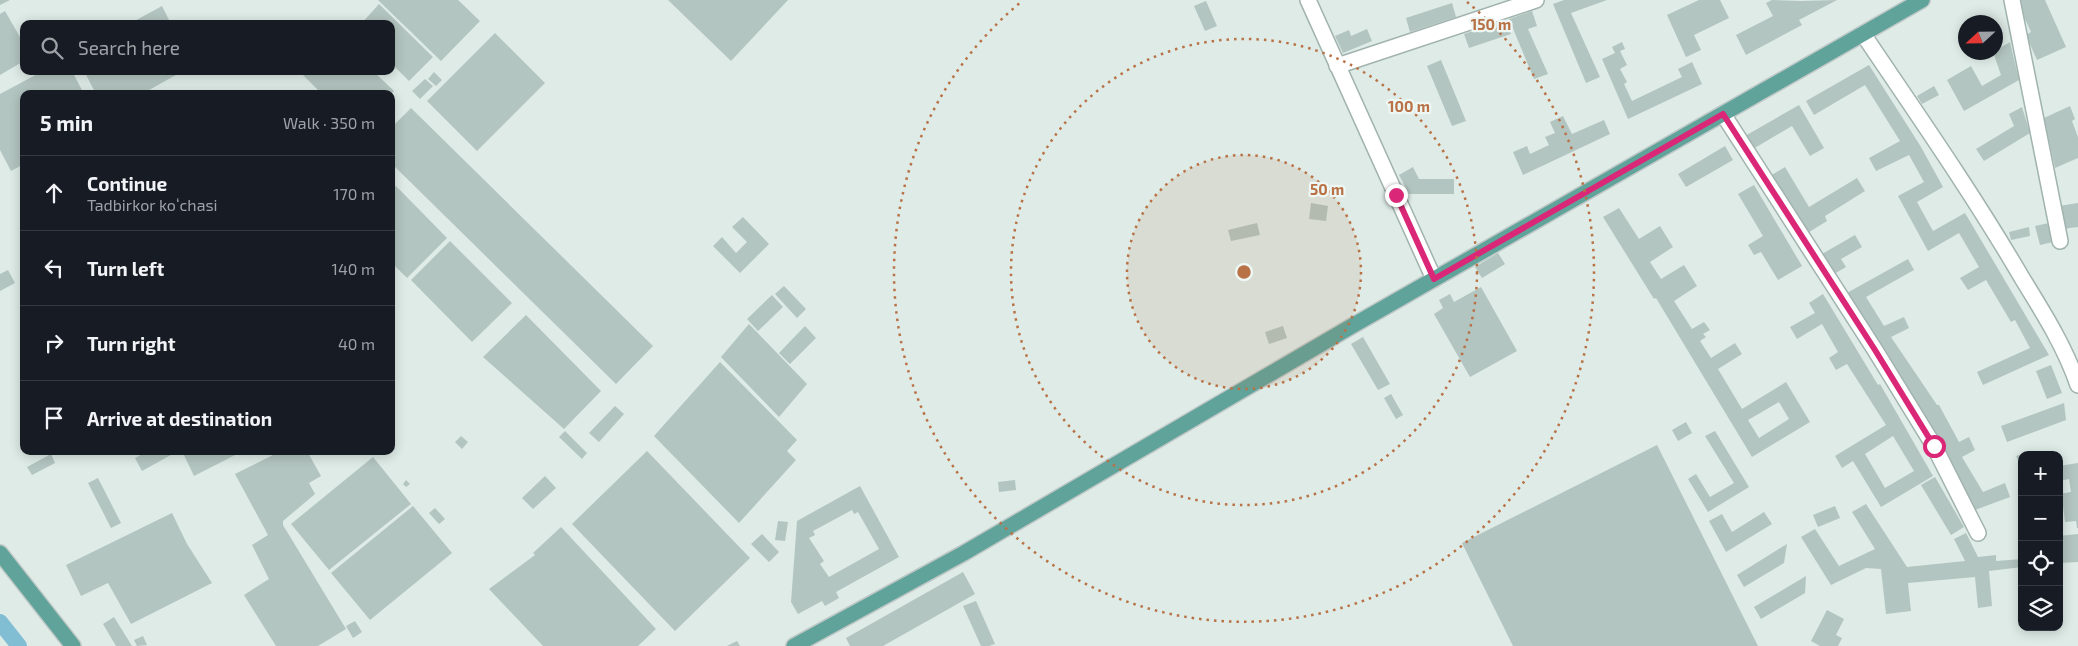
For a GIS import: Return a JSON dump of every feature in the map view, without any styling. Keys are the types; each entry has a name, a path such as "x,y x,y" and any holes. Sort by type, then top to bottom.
{"main road":[{"path":"794,646 964,553 1434,279 1922,0"},
{"path":"0,553 73,646"}],"street":[{"path":"1308,0 1434,279"},
{"path":"1337,66 1536,0"},
{"path":"2012,0 2060,241"},
{"path":"1863,34 1993,228 2055,333 2078,385"},
{"path":"1723,114 1875,350 1934,446 1978,533"}],"building":[{"path":"0,0 10,0 0,5"},
{"path":"378,0 458,0 480,21 441,61"},
{"path":"668,0 788,0 731,61"},
{"path":"1564,0 1607,0 1571,13 1600,77 1586,83 1553,4"},
{"path":"1699,0 1720,0 1729,18 1694,35 1701,50 1686,57 1667,15"},
{"path":"1772,0 1837,0 1799,20 1802,25 1746,55 1736,35 1773,16 1766,3"},
{"path":"2020,0 2045,0 2066,47 2037,60 2026,35 2031,32 2019,6 2022,5"},
{"path":"1206,1 1217,26 1205,31 1194,6"},
{"path":"1452,3 1456,17 1410,32 1406,18"},
{"path":"379,4 433,57 409,81 395,67 395,20 365,20"},
{"path":"162,6 169,20 136,20"},
{"path":"5,11 20,37 20,63 0,75 0,14"},
{"path":"1532,11 1537,26 1528,29 1548,74 1534,79 1509,19"},
{"path":"1507,20 1511,34 1469,48 1464,34"},
{"path":"1367,29 1372,41 1343,53 1335,36 1349,30 1351,36"},
{"path":"495,33 545,83 477,151 427,101"},
{"path":"1622,42 1625,49 1620,51 1627,65 1620,69 1627,82 1624,84 1632,101 1682,77 1678,69 1692,62 1702,84 1628,119 1602,59 1615,53 1612,47"},
{"path":"2010,42 2019,80 1964,111 1947,80 1971,66 1982,86 2001,75 1996,60 2003,60 2003,46"},
{"path":"1441,60 1466,121 1452,126 1427,66"},
{"path":"1869,65 1921,147 1943,187 1917,202 1933,231 1965,213 2049,355 1983,385 1977,372 2030,348 2015,320 2011,322 1986,280 1968,290 1960,278 1979,267 1959,233 1928,251 1898,196 1924,182 1909,155 1876,171 1869,158 1900,141 1865,85 1814,115 1806,101"},
{"path":"434,72 442,80 436,86 428,79"},
{"path":"36,75 74,75 82,90 20,90 20,166 11,171 0,150 0,94"},
{"path":"86,75 176,75 149,90 94,90"},
{"path":"303,75 377,75 393,90 318,90"},
{"path":"425,79 433,86 420,99 412,91"},
{"path":"1934,86 1939,95 1922,104 1917,96"},
{"path":"1799,105 1824,148 1810,156 1792,126 1753,149 1745,136"},
{"path":"2070,106 2075,119 2072,121 2078,137 2078,158 2055,168 2044,118"},
{"path":"2022,107 2030,133 1984,161 1976,149 2014,126 2009,114"},
{"path":"411,108 653,346 616,384 395,167 395,124"},
{"path":"1563,116 1572,134 1604,120 1610,134 1523,175 1513,152 1527,146 1530,154 1549,145 1545,137 1555,133 1550,122"},
{"path":"1725,146 1733,160 1686,187 1678,174"},
{"path":"1413,167 1419,179 1454,179 1454,194 1409,194 1399,175"},
{"path":"1785,167 1809,207 1857,178 1865,191 1825,216 1827,221 1806,234 1770,176"},
{"path":"1754,185 1802,266 1778,280 1761,252 1754,255 1748,245 1763,236 1738,194"},
{"path":"395,187 447,238 407,278 395,266"},
{"path":"1311,203 1328,206 1326,221 1309,219"},
{"path":"2078,203 2078,227 2062,229 2059,206"},
{"path":"1619,208 1639,239 1660,226 1673,247 1650,262 1661,279 1684,265 1697,286 1674,301 1692,329 1704,322 1710,330 1703,334 1706,337 1700,341 1711,358 1735,343 1742,354 1718,369 1742,409 1786,382 1810,422 1752,457 1656,298 1654,299 1603,217","holes":["1779,402 1789,419 1759,438 1748,420"]},
{"path":"743,217 769,244 740,273 713,246 722,237 736,253 747,242 732,227"},
{"path":"1257,223 1260,235 1231,241 1228,230"},
{"path":"2049,223 2053,242 2040,245 2035,226"},
{"path":"2029,227 2030,236 2011,240 2009,232"},
{"path":"1855,235 1862,247 1841,259 1846,267 1834,274 1822,254"},
{"path":"450,241 512,303 472,342 411,280"},
{"path":"1498,253 1505,264 1482,278 1475,267"},
{"path":"1908,259 1914,270 1866,297 1884,326 1904,317 1909,328 1891,337 1937,405 1939,405 1959,442 1969,437 1975,450 1962,457 1983,492 2005,483 2010,497 1975,510 1845,294"},
{"path":"8,270 15,283 0,291 0,274"},
{"path":"784,286 806,309 797,318 775,294"},
{"path":"1481,287 1517,351 1470,377 1434,314 1443,308 1439,300 1450,294 1454,302"},
{"path":"1823,294 1878,385 1880,384 1933,476 1881,507 1853,461 1842,468 1835,456 1886,425 1847,364 1836,370 1829,358 1838,352 1822,324 1797,339 1790,327 1815,313 1809,303","holes":["1893,436 1914,471 1885,488 1865,454"]},
{"path":"772,295 783,307 758,331 747,319"},
{"path":"526,315 601,391 564,429 483,357"},
{"path":"749,324 807,384 779,417 721,357"},
{"path":"805,326 816,338 790,364 779,353"},
{"path":"1283,326 1287,338 1269,344 1265,332"},
{"path":"1363,337 1390,384 1378,390 1351,344"},
{"path":"720,362 797,440 787,451 796,460 739,523 654,436"},
{"path":"2051,365 2062,393 2047,399 2036,371"},
{"path":"1391,394 1403,415 1396,419 1384,398"},
{"path":"2064,403 2066,420 2007,442 2001,426"},
{"path":"615,406 624,414 599,442 589,433"},
{"path":"1686,422 1692,433 1678,441 1672,430"},
{"path":"565,431 587,453 582,459 559,437"},
{"path":"1715,431 1749,487 1708,512 1688,479 1696,474 1710,497 1734,483 1705,436"},
{"path":"461,436 468,442 462,449 455,442"},
{"path":"1657,445 1758,646 1513,646 1462,543"},
{"path":"647,451 750,558 675,631 572,524"},
{"path":"49,455 51,455 55,463 32,475 27,467"},
{"path":"141,455 171,455 142,471 135,458"},
{"path":"184,455 235,455 194,476"},
{"path":"273,455 309,455 321,476 309,483 315,494 283,521 283,525 346,629 318,646 276,646 244,595 269,579 252,545 268,535 235,474"},
{"path":"373,457 411,504 329,570 291,524"},
{"path":"2078,463 2078,528 2076,521 2065,522 2063,493 2071,492 2069,479 2063,480 2063,465"},
{"path":"545,476 556,488 533,509 522,498"},
{"path":"1935,477 1964,527 1951,535 1921,485"},
{"path":"98,478 121,523 111,528 88,483"},
{"path":"406,480 410,484 406,487 403,484"},
{"path":"1015,480 1016,490 999,492 998,482"},
{"path":"860,486 899,557 836,592 839,598 825,606 822,601 798,614 791,602 797,521","holes":["852,510 854,514 858,512 879,549 829,577 820,564 824,561 809,538 815,535 813,531"]},
{"path":"1866,504 1907,567 1965,561 1954,539 1966,533 1978,557 1996,555 1996,561 2018,559 2018,567 1989,571 1992,606 1978,608 1975,577 1908,583 1911,611 1886,614 1881,569 1866,568 1831,585 1801,537 1815,529 1839,566 1875,549 1852,512"},
{"path":"413,506 452,553 370,620 331,573"},
{"path":"1835,506 1840,518 1818,527 1813,515"},
{"path":"435,508 445,519 439,524 429,513"},
{"path":"1764,512 1772,524 1726,552 1709,521 1722,514 1732,532"},
{"path":"172,513 187,544 212,583 131,624 108,583 81,596 66,565"},
{"path":"778,521 788,522 785,541 775,540"},
{"path":"561,527 656,629 638,646 543,646 489,589 535,555 533,553"},
{"path":"762,534 779,552 769,562 751,544"},
{"path":"2078,534 2078,562 2063,563 2063,536"},
{"path":"1787,544 1784,563 1744,587 1737,575"},
{"path":"963,572 975,594 883,646 850,646 846,638"},
{"path":"1806,576 1805,593 1761,619 1754,607"},
{"path":"976,601 995,644 981,646 963,606"},
{"path":"1827,610 1844,619 1836,635 1842,638 1838,646 1820,646 1811,641"},
{"path":"114,617 132,646 116,646 103,624"},
{"path":"355,621 362,632 353,638 346,626"},
{"path":"143,636 147,645 137,646 134,640"},
{"path":"737,641 740,646 727,646"}],"waterway":[{"path":"0,622 19,646"}],"route":[{"path":"1396,195 1434,279 1723,114 1875,350 1934,446"}]}
